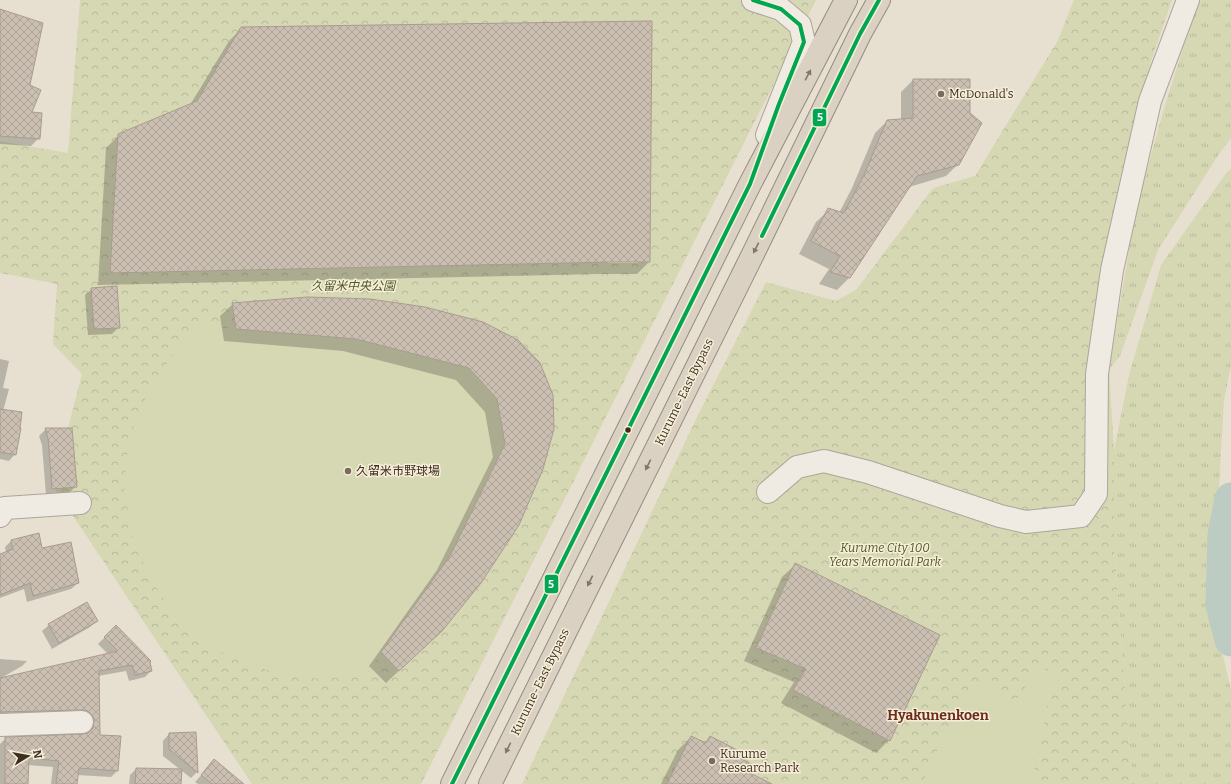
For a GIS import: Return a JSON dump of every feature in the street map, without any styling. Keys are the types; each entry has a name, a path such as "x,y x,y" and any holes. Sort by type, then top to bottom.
{"highway":[{"path":"452,784 750,184 846,0"},
{"name":"Kurume-East Bypass","path":"490,784 753,254 860,34 879,0"}],"street":[{"path":"750,184 779,104 804,42 800,25 781,9 753,0"},
{"path":"768,492 797,467 824,461 868,472 1006,517 1026,522 1081,516 1096,494 1097,374 1112,270 1150,101 1188,0"},
{"path":"0,516 5,508 80,503"},
{"path":"0,725 82,722"}],"green space":[{"name":"久留米中央公園","path":"80,0 816,0 421,784 252,784 53,486 82,374 53,344 57,284 0,273 0,141 68,153"},
{"name":"Kurume City 100 Years Memorial Park","path":"1074,0 1172,0 1151,61 1101,269 1091,353 1109,369 1114,450 1114,546 1132,784 522,784 698,415 766,282 836,301 856,290 933,188 975,176 1057,42"},
{"path":"1198,0 1231,0 1231,138 1217,157 1158,250 1120,356 1109,369 1136,209 1164,109"},
{"path":"1231,169 1231,366 1224,400 1212,610 1231,690 1231,784 1132,784 1114,546 1114,450 1129,375 1161,265 1227,172"},
{"path":"201,326 356,339 469,368 497,399 505,444 450,556 365,675 322,679 283,675 242,662 205,644 173,614 150,578 132,535 124,487 129,437 149,390 171,357"},
{"path":"1040,666 1059,678 1049,699 1031,784 927,784 925,776 964,695 983,681 991,678 1006,704 1016,700"}],"building":[{"path":"0,9 43,23 30,85 41,90 32,112 42,113 40,139 0,136"},
{"path":"652,21 650,262 110,273 118,134 197,101 241,27"},
{"path":"913,79 970,79 970,113 982,123 959,165 917,176 850,278 830,272 840,256 811,241 828,208 844,213 864,175 887,120 913,118"},
{"path":"117,286 120,328 94,329 91,288"},
{"path":"308,297 370,299 425,307 483,322 518,340 540,363 553,395 554,429 543,469 519,525 481,583 442,631 399,671 381,652 450,556 505,444 497,399 469,368 356,339 236,329 232,303"},
{"path":"0,409 22,412 21,428 16,455 0,452"},
{"path":"45,428 72,428 77,487 52,489 48,438"},
{"path":"39,533 42,548 71,542 79,583 33,596 30,583 0,595 0,554 13,549 11,540"},
{"path":"795,563 940,635 890,741 793,690 806,669 756,648"},
{"path":"87,602 98,621 59,643 48,624"},
{"path":"116,625 151,661 152,671 135,675 132,665 99,671 100,735 121,736 118,771 79,768 77,784 56,784 59,761 29,758 28,784 5,784 5,737 83,734 88,733 93,728 94,721 93,716 88,711 82,710 0,712 0,678 118,651 104,637"},
{"path":"196,732 198,773 169,749 169,733"},
{"name":"Kurume Research Park","path":"691,736 706,743 710,736 741,752 738,757 755,766 750,773 772,784 667,784"},
{"path":"214,759 244,784 212,784 201,775"},
{"path":"136,768 182,769 181,784 135,784"}],"waterway":[{"path":"1231,499 1224,535 1222,605 1231,640"}],"transit line":[{"name":"5","path":"452,784 750,184 779,104 804,42 800,25 781,9 753,0"},
{"name":"5","path":"762,236 860,34 879,0"}],"place":[{"name":"McDonald's","path":"941,94"},
{"name":"久留米市野球場","path":"348,471"},
{"name":"Kurume Research Park","path":"712,761"}],"district":[{"name":"Hyakunenkoen","path":"938,715"}]}
